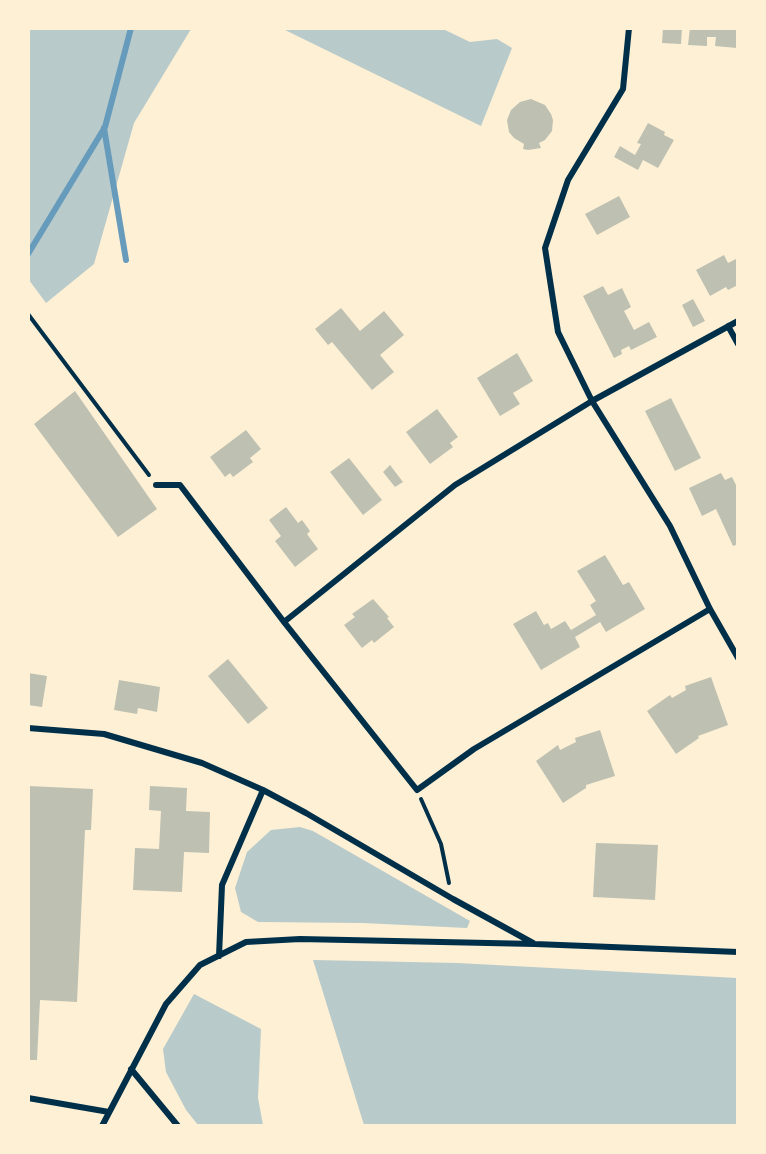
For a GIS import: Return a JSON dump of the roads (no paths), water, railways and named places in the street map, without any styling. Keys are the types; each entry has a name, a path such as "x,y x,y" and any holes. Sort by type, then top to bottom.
{"street":[{"path":"629,28 623,89 568,180 544,248 558,332 592,401 670,526 710,609 738,658"},
{"path":"284,622 455,485 592,401 738,321"},
{"path":"728,326 738,344"},
{"path":"156,485 180,485 284,622 417,790 474,749 710,609"},
{"path":"28,728 104,734 202,763 263,790 306,813 535,944"},
{"path":"219,956 222,885 263,790"},
{"path":"102,1125 166,1004 200,965 246,942 300,939 535,944 738,952"},
{"path":"131,1069 178,1125"},
{"path":"28,1098 109,1112"}],"waterway":[{"path":"28,254 105,127 131,28"},
{"path":"104,128 126,260"}]}
